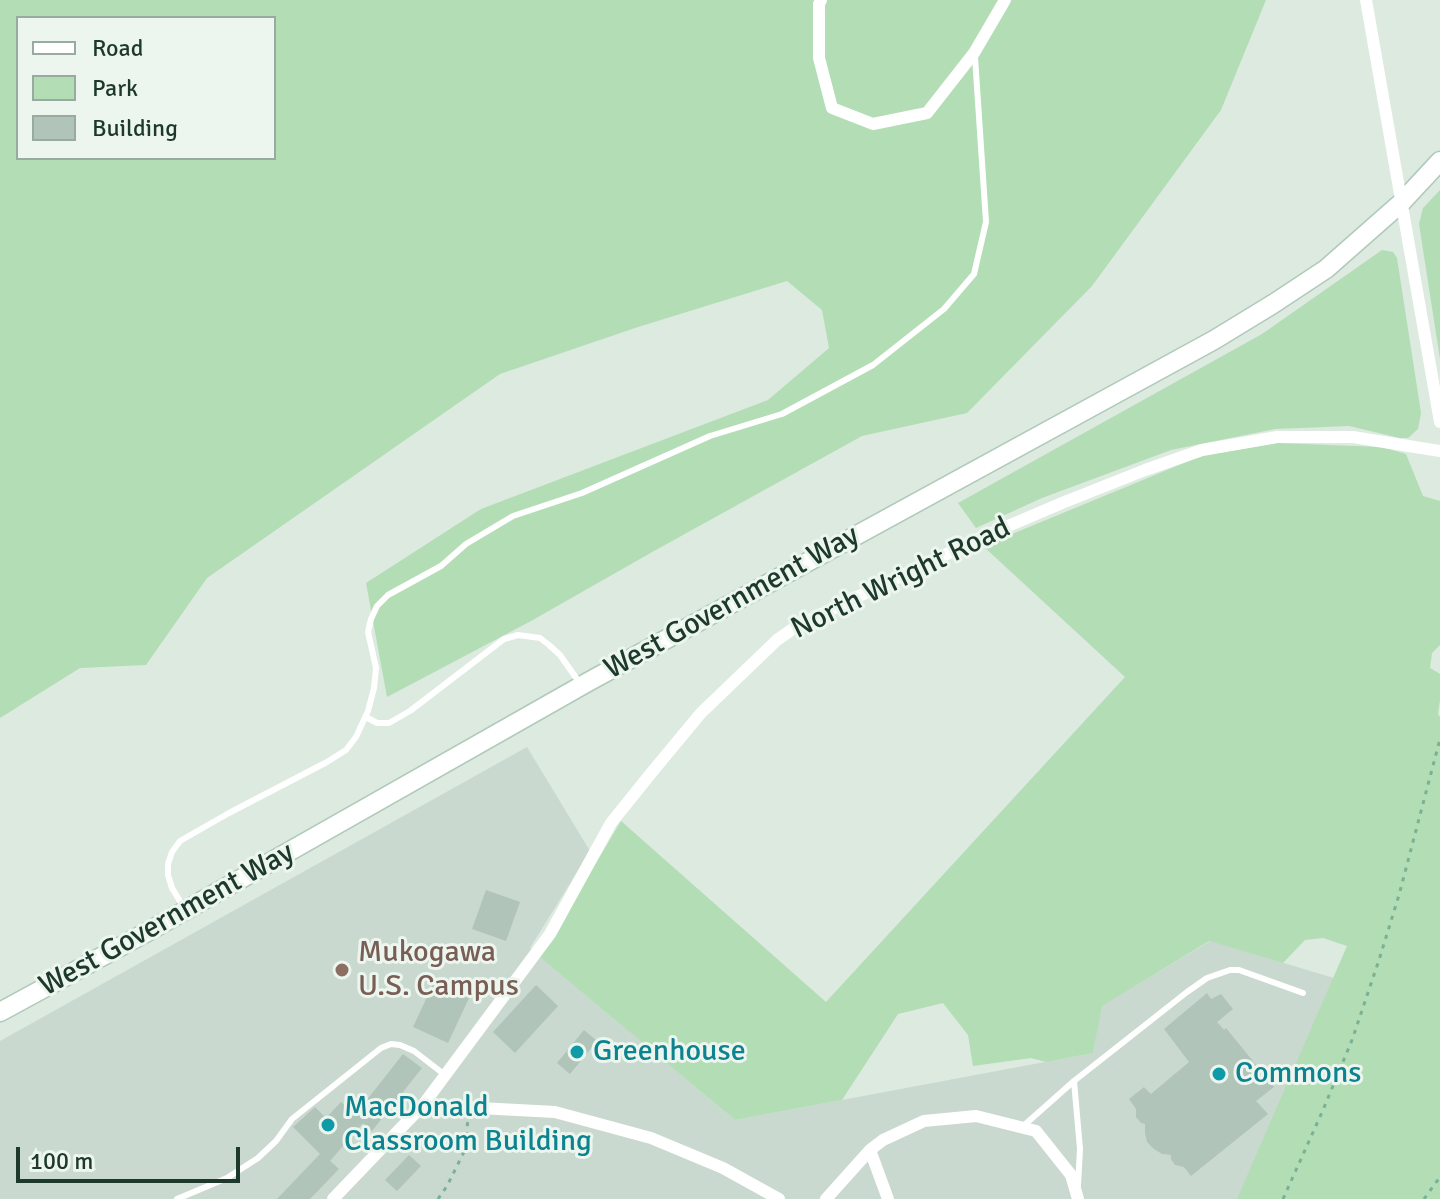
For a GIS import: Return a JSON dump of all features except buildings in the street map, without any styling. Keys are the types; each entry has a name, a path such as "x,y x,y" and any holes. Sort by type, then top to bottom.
{"main road":[{"name":"West Government Way","path":"0,1012 581,686 1214,340 1326,269 1401,203 1440,161"}],"street":[{"path":"821,0 819,58 832,108 873,124 927,113 974,53 1005,0"},
{"path":"1366,0 1440,422"},
{"name":"North Wright Road","path":"333,1199 423,1105 550,934 611,823 701,713 777,640 797,626 994,532 1202,450 1277,437 1353,437 1440,451"},
{"path":"423,1105 555,1112 651,1138 723,1168 779,1199"},
{"path":"826,1199 870,1150 883,1140 924,1121 976,1116 1036,1131 1071,1175 1077,1194"},
{"path":"870,1150 888,1199"}],"lane":[{"path":"186,910 168,875 172,852 180,841 346,750 356,737 366,717 374,688 376,668 368,632 377,606 388,595 441,566 466,544 513,516 582,493 710,436 782,414 873,365 944,309 974,274 986,222 974,53"},
{"path":"366,717 377,723 389,723 410,711 504,639 518,635 540,638 549,645 560,655 581,686"},
{"path":"1021,1128 1074,1081 1207,978 1239,970 1303,993"},
{"path":"177,1199 227,1178 258,1158 292,1119 381,1048 400,1045 414,1051 445,1075"},
{"path":"1074,1081 1080,1149 1077,1194"}],"path":[{"path":"1283,1199 1352,1040 1379,960 1440,739"},
{"path":"438,1199 465,1150 469,1107"},
{"path":"1424,1199 1440,1177"}],"shaded area":[{"name":"Mukogawa U.S. Campus","path":"527,747 590,851 530,948 735,1120 1093,1053 1101,1006 1210,941 1334,978 1254,1199 0,1199 0,1041"}],"green space":[{"path":"0,0 1266,0 1221,110 1092,286 967,413 862,436 531,621 387,697 366,583 481,509 768,400 829,348 822,310 787,281 500,374 207,578 146,665 80,668 0,718"},
{"path":"1440,190 1440,359 1419,224 1423,208"},
{"path":"1382,250 1393,252 1397,258 1421,413 1418,429 1408,438 1349,426 1275,429 1171,450 1042,498 976,528 958,503 1262,334"},
{"path":"1277,443 1382,447 1406,454 1423,496 1440,501 1440,645 1432,653 1430,668 1440,674 1440,1199 1237,1199 1347,946 1323,938 1305,940 1283,963 1209,941 1102,1006 1093,1053 1046,1062 1031,1058 973,1066 968,1035 943,1003 898,1014 842,1100 735,1120 540,957 621,821 826,1002 1125,677 983,546 1201,456"}],"place":[{"name":"Mukogawa U.S. Campus","path":"342,970"},
{"name":"Greenhouse","path":"577,1052"},
{"name":"Commons","path":"1219,1074"},
{"name":"MacDonald Classroom Building","path":"328,1125"}]}
